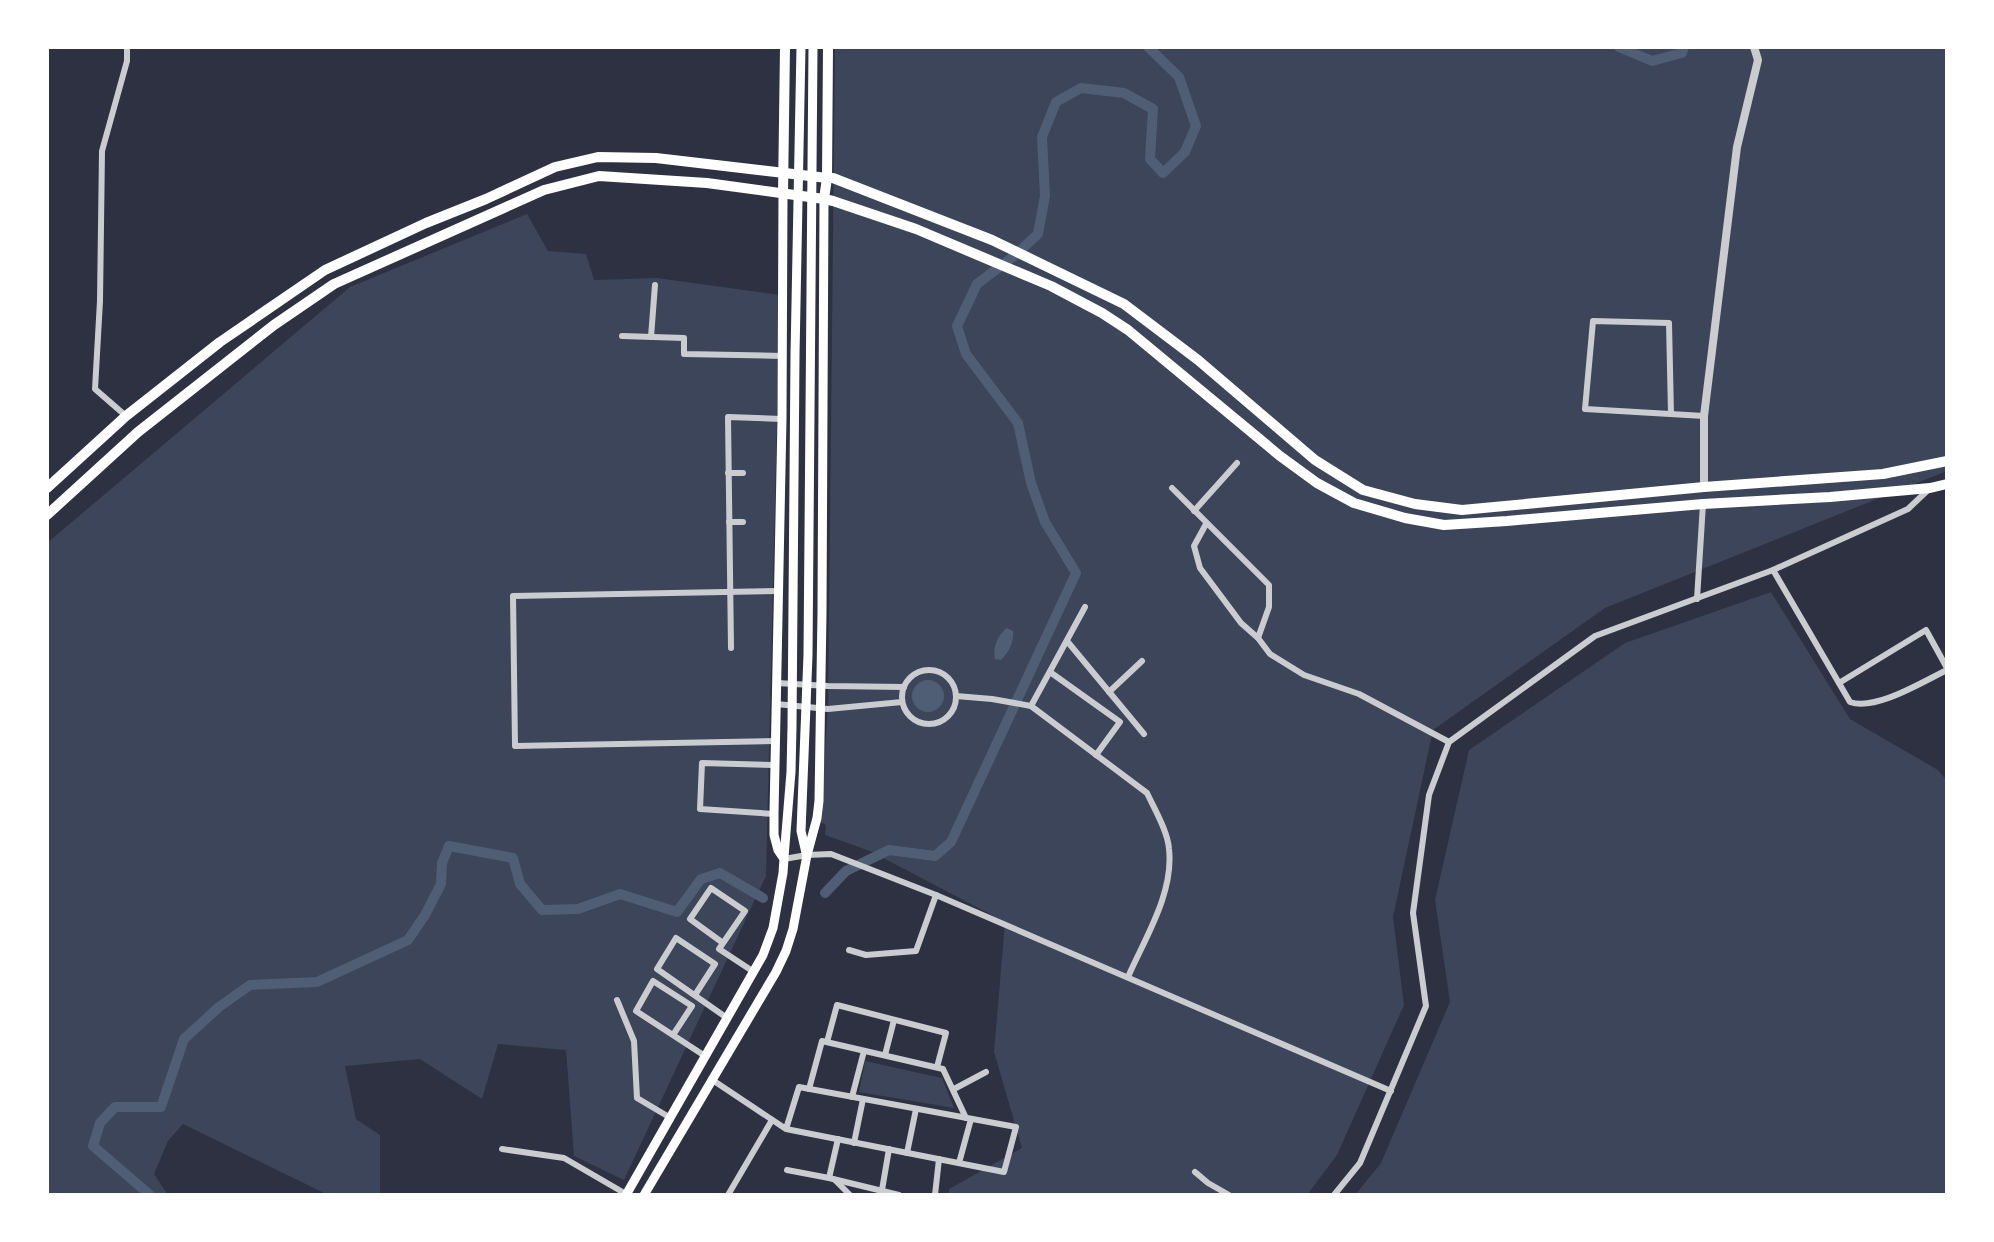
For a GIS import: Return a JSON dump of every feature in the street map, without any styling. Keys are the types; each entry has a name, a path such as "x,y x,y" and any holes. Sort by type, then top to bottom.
{"main road":[{"path":"783,859 775,841 774,814 783,356 785,47"},
{"path":"626,1194 763,955 773,928 782,885 791,772 795,355 802,47"},
{"path":"807,855 801,831 808,655 813,47"},
{"path":"644,1195 786,951 817,818 821,708 824,200 827,177 828,47"},
{"path":"47,488 126,416 220,342 325,270 555,167 598,157 656,158 827,177 992,240 1124,304 1198,360 1315,460 1363,489 1415,504 1462,510 1704,487 1883,474 1947,461"},
{"path":"47,515 138,432 274,325 334,284 544,190 599,176 707,183 824,200 916,229 1026,275 1051,286 1128,330 1280,456 1317,483 1354,503 1405,518 1444,525 1703,504 1830,497 1947,484"},
{"path":"697,1071 712,1079"}],"street":[{"path":"126,416 94,389 100,301 102,151 127,61 127,47"},
{"path":"1704,487 1704,416 1737,147 1758,60 1754,47"},
{"path":"650,337 655,285"},
{"path":"1671,414 1669,323 1593,321 1585,409 1704,416"},
{"path":"622,336 684,338 684,354 783,356"},
{"path":"731,648 728,417 782,419"},
{"path":"1194,511 1237,463"},
{"path":"728,473 743,473"},
{"path":"1172,488 1269,585 1269,607 1258,638"},
{"path":"1334,1195 1360,1163 1426,1006 1413,913 1429,795 1449,742 1595,636 1773,570 1908,509 1930,488"},
{"path":"1697,598 1703,504"},
{"path":"729,522 743,522"},
{"path":"1206,524 1194,546 1200,568 1241,623 1258,638 1270,654 1304,675 1359,694 1449,742"},
{"path":"1773,570 1850,702 1858,705 1877,703 1947,669 1926,631 1839,683"},
{"path":"776,741 516,746 513,596 779,591"},
{"path":"1031,706 1085,607"},
{"path":"1067,641 1144,734"},
{"path":"1110,692 1142,661"},
{"path":"936,670 944,674 955,688 955,705 945,720 936,724 918,723 904,710 904,687 911,676 918,672 936,670"},
{"path":"1049,672 1120,722"},
{"path":"777,683 904,687"},
{"path":"956,696 1031,706 1147,793 1170,847 1168,872 1163,897 1128,977"},
{"path":"776,704 821,708 902,702"},
{"path":"1096,755 1127,714"},
{"path":"774,814 700,809 702,763 775,765"},
{"path":"783,859 831,854 936,895 1391,1091"},
{"path":"723,943 690,919 711,888 745,911 719,949 754,972"},
{"path":"849,950 866,955 916,951 936,895"},
{"path":"695,995 715,964 676,938 657,969 727,1018"},
{"path":"673,1035 692,1006 653,981 636,1012 705,1056"},
{"path":"617,1000 634,1041 637,1098 669,1117"},
{"path":"827,1042 837,1004 946,1033 937,1067"},
{"path":"885,1055 894,1020"},
{"path":"809,1089 822,1041 943,1069 968,1118 959,1163"},
{"path":"852,1097 864,1051"},
{"path":"954,1089 986,1072"},
{"path":"712,1079 786,1129 1004,1172 1016,1127 799,1087 786,1129"},
{"path":"854,1143 863,1099"},
{"path":"907,1153 916,1109"},
{"path":"727,1195 772,1120"},
{"path":"831,1178 838,1139"},
{"path":"502,1149 564,1158 626,1194"},
{"path":"881,1190 889,1149"},
{"path":"935,1195 939,1159"},
{"path":"787,1170 900,1194"},
{"path":"1195,1172 1229,1195"},
{"path":"831,1178 850,1195"}],"shaded area":[{"path":"835,47 1947,47 1947,471 1605,608 1433,730 1393,917 1404,1005 1337,1155 1307,1195 949,1195 949,1189 1022,1148 994,1052 1005,922 870,851 825,835 826,825 820,822 828,709"},
{"path":"527,214 548,251 586,254 594,280 657,278 780,295 766,876 624,1180 574,1156 566,1050 498,1044 482,1099 420,1059 345,1066 356,1119 380,1135 380,1195 328,1195 183,1124 168,1141 154,1174 168,1195 47,1195 47,543 350,287"},
{"path":"1771,592 1850,719 1938,770 1947,781 1947,1195 1355,1195 1381,1163 1450,1002 1435,900 1469,750 1625,643"},
{"path":"1007,628 1013,631 1010,647 1001,660 995,659 996,642"},
{"path":"928,680 939,685 944,696 939,707 928,712 917,707 912,696 917,685"},
{"path":"865,1061 942,1078 954,1108 859,1092"}],"waterway":[{"path":"825,893 846,871 889,850 935,856 951,842 1076,573 1045,522 1031,483 1018,423 966,354 957,326 977,284 1038,234 1045,196 1042,137 1056,102 1081,88 1124,93 1153,109 1150,159 1163,173 1185,152 1196,126 1179,77 1148,47"},
{"path":"1619,47 1652,61 1682,53 1684,47"},
{"path":"150,1195 93,1146 100,1123 115,1107 161,1107 184,1039 219,1007 250,985 317,982 408,940 441,884 442,863 449,846 513,858 520,884 542,910 578,909 620,894 677,912 701,879 720,873 763,898"}]}
